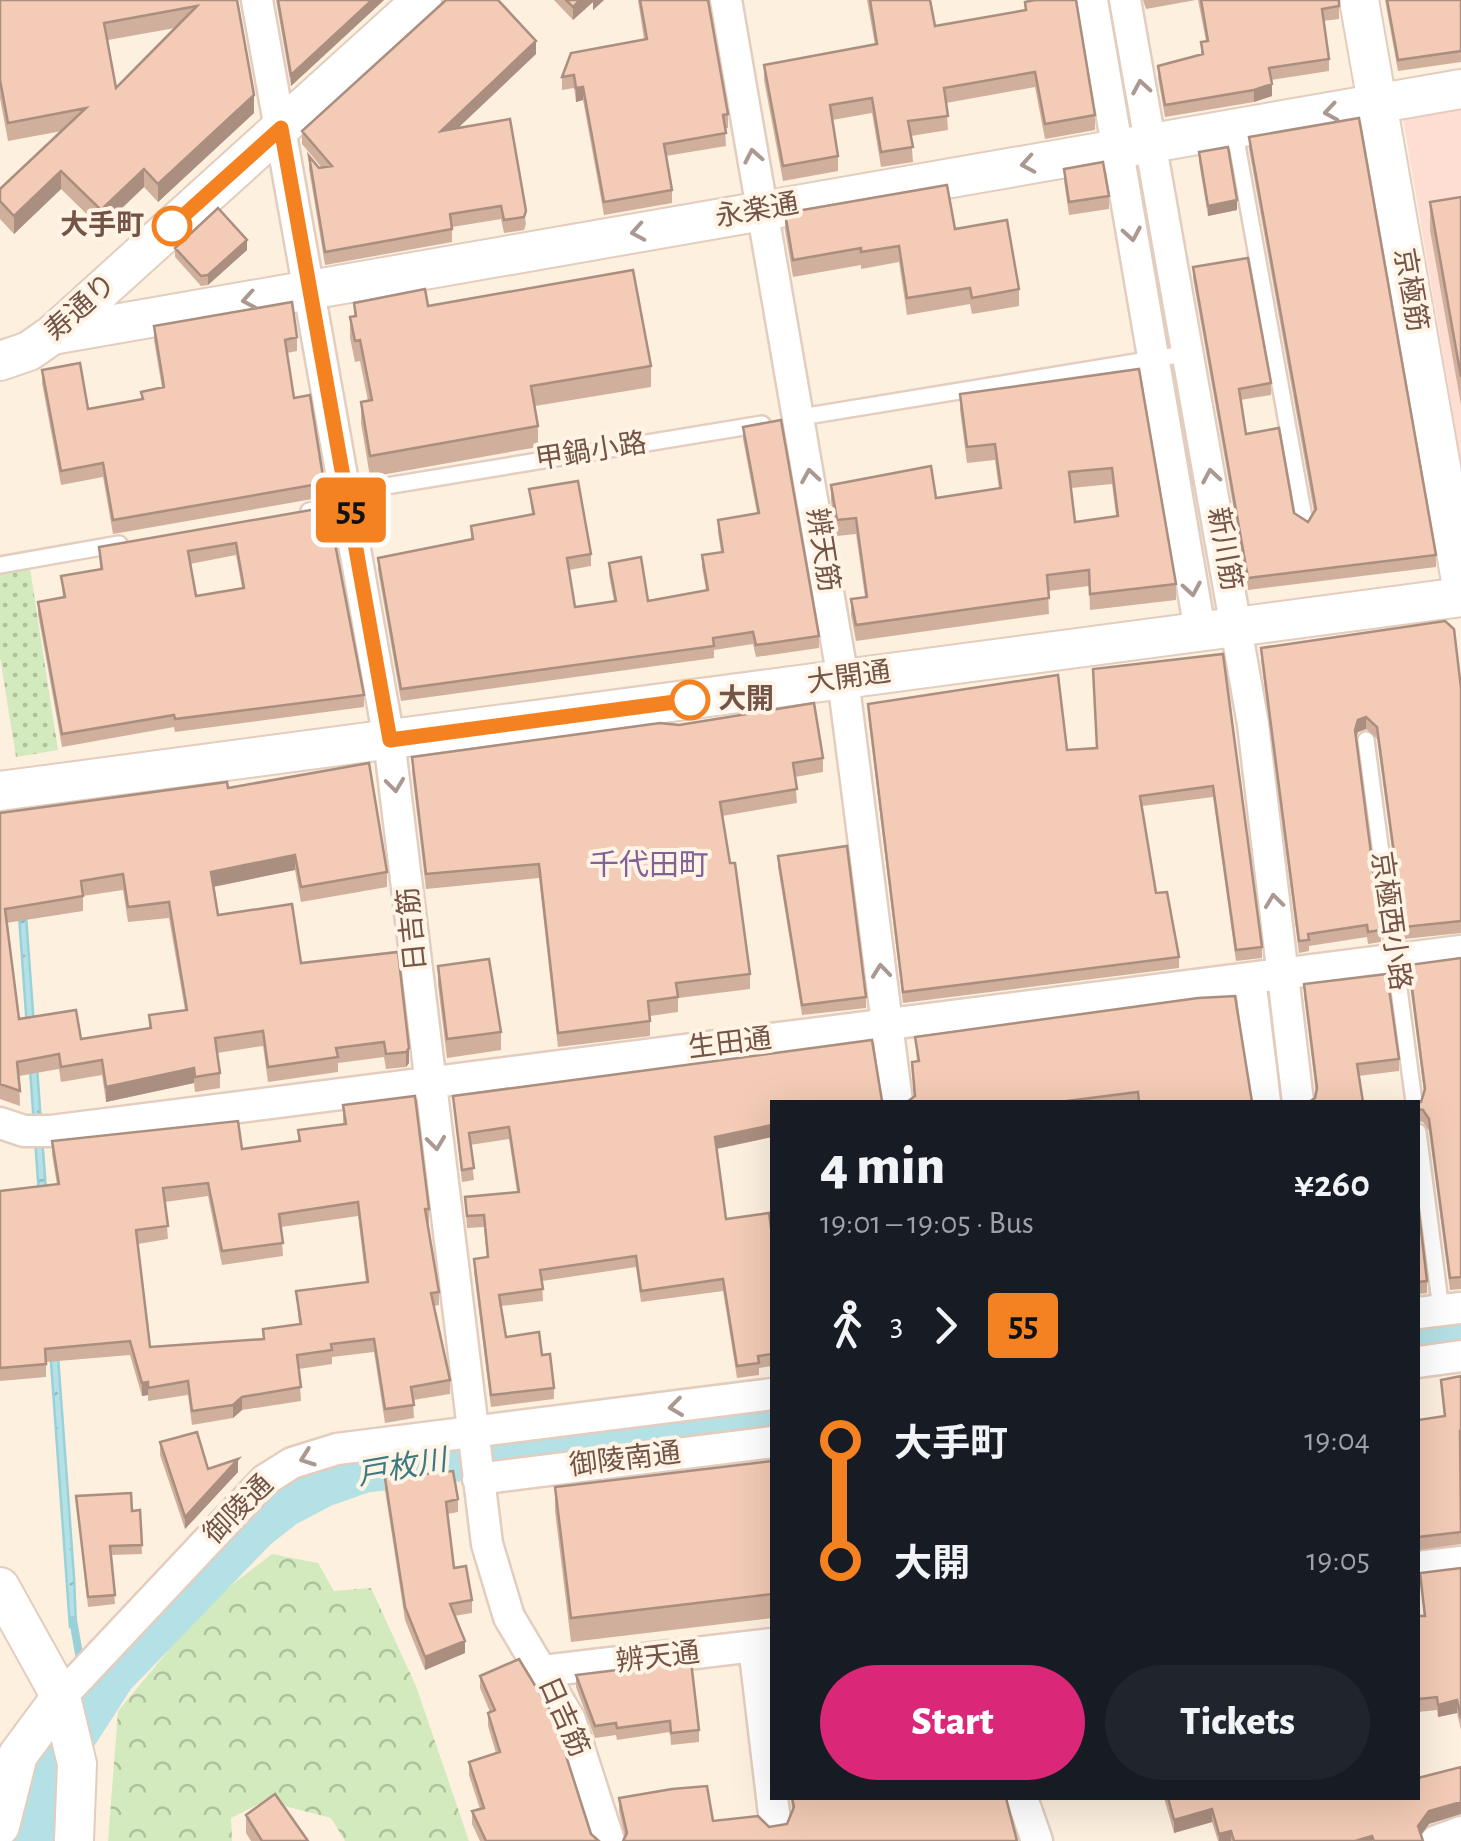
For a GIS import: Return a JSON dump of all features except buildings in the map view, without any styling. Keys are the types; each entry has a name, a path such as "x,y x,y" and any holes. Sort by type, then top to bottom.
{"street":[{"name":"日吉筋","path":"256,0 390,740 472,1436 499,1593 570,1720 609,1841"},
{"name":"寿通り","path":"0,361 29,351 52,334 422,0"},
{"name":"辨天筋","path":"726,0 844,679 898,1100"},
{"name":"新川筋","path":"1092,0 1134,145 1171,356 1237,626 1298,1100"},
{"name":"新川筋","path":"1125,0 1134,145"},
{"name":"京極筋","path":"1358,0 1461,581"},
{"name":"永楽通","path":"52,334 1461,89"},
{"name":"新川筋","path":"1171,356 1200,631"},
{"name":"大開通","path":"0,791 1461,596"},
{"name":"生田通","path":"0,1123 38,1132 1461,951"},
{"path":"1250,978 1265,1100"},
{"path":"1420,1362 1461,1356"},
{"name":"御陵通","path":"62,1697 240,1505 277,1471 338,1449 472,1436 770,1394"},
{"name":"御陵南通","path":"477,1475 770,1442"},
{"path":"1420,1567 1461,1562"},
{"path":"0,1587 62,1697 77,1764 74,1841"},
{"path":"763,1645 770,1711"},
{"name":"辨天通","path":"543,1671 763,1645"},
{"path":"0,1826 7,1768 62,1697"},
{"path":"1023,1800 1037,1841"},
{"path":"1436,1841 1461,1832"}],"lane":[{"path":"1234,128 1306,523"},
{"name":"甲鍋小路","path":"291,514 350,504 356,491 1171,356"},
{"path":"0,565 136,542"},
{"name":"京極西小路","path":"1366,740 1414,1100"},
{"path":"1420,1150 1440,1310"}],"shaded area":[{"path":"1461,102 1461,461 1402,112"}],"green space":[{"path":"29,562 58,750 16,757 0,657 0,567"},
{"path":"272,1554 318,1563 334,1591 371,1588 416,1686 469,1841 345,1841 331,1818 265,1801 231,1818 232,1841 108,1841 118,1711 208,1603"}],"water":[{"path":"17,888 24,888 76,1627 70,1627"}],"waterway":[{"path":"1110,0 1113,20"},
{"path":"1119,53 1133,133"},
{"path":"1137,157 1194,482"},
{"name":"戸枚川","path":"1420,1338 1461,1332"},
{"name":"戸枚川","path":"34,1841 44,1780 112,1674 254,1527 283,1504 323,1483 363,1469 770,1420"},
{"path":"73,1620 81,1665"},
{"path":"85,1684 89,1706"}],"bus line":[{"name":"55","path":"172,226 281,128 390,740 690,700"}],"place":[{"name":"大手町","path":"172,226"},
{"name":"大開","path":"690,700"}],"district":[{"name":"千代田町","path":"649,866"}]}
